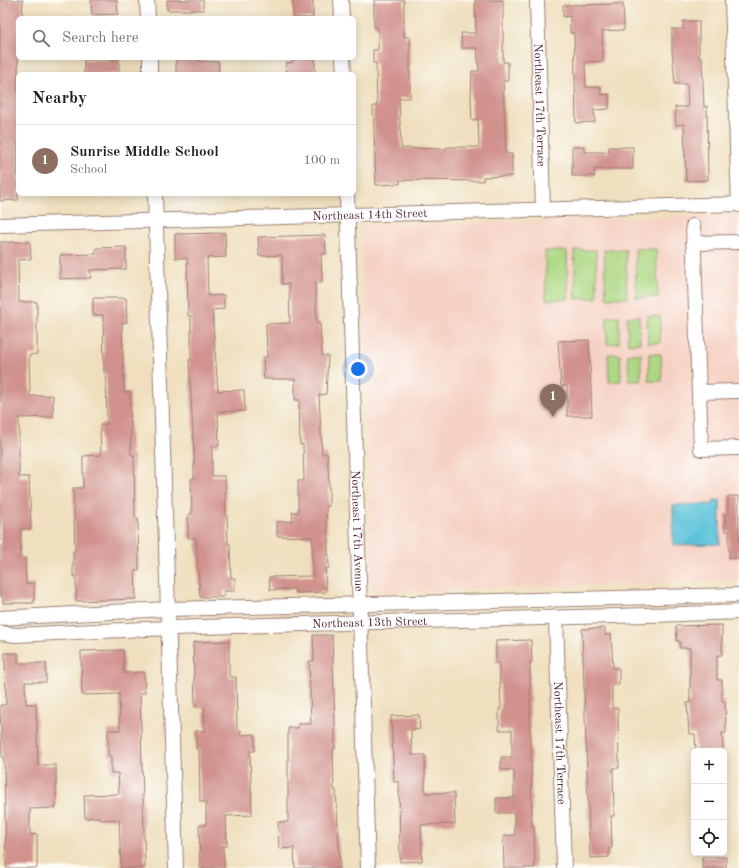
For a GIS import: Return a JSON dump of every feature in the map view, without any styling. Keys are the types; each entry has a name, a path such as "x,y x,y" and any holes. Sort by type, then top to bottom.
{"street":[{"path":"147,0 148,16"},
{"path":"341,0 342,16"},
{"name":"Northeast 17th Terrace","path":"537,0 543,210"},
{"path":"732,0 739,204"},
{"path":"150,60 150,72"},
{"path":"343,60 344,72"},
{"path":"155,196 167,627 170,638 176,868"},
{"name":"Northeast 17th Avenue","path":"347,196 368,868"},
{"name":"Northeast 14th Street","path":"0,225 739,204"},
{"path":"693,226 701,449 739,448"},
{"path":"693,243 739,242"},
{"path":"698,392 739,391"},
{"name":"Northeast 13th Street","path":"0,618 167,609 739,595"},
{"name":"Northeast 13th Street","path":"0,632 16,635 167,627 556,619 739,612"},
{"name":"Northeast 17th Terrace","path":"556,619 564,868"}],"shaded area":[{"path":"739,215 739,580 389,592 373,589 361,226"}],"green space":[{"path":"635,249 656,249 658,297 636,298"},
{"path":"574,250 596,250 597,298 576,299"},
{"path":"604,250 626,250 627,298 606,298"},
{"path":"545,251 567,251 568,299 546,300"},
{"path":"619,316 619,343 607,344 607,317"},
{"path":"639,316 640,343 628,344 627,317"},
{"path":"647,316 660,316 660,343 648,343"},
{"path":"608,354 620,354 621,381 609,382"},
{"path":"628,354 641,354 641,381 629,381"},
{"path":"649,354 661,354 662,381 649,381"}],"water":[{"path":"714,500 720,500 720,544 673,545 673,505 714,504"}],"building":[{"path":"0,0 23,0 22,16 16,16 16,60 18,60 18,72 16,72 16,196 18,196 18,200 0,201"},
{"path":"91,0 117,0 118,14 92,15"},
{"path":"167,0 203,0 203,10 167,10"},
{"path":"293,0 313,0 313,16 293,16"},
{"path":"374,0 404,0 404,37 410,37 410,98 399,98 401,148 447,149 447,147 479,147 478,119 472,120 471,100 472,71 479,71 477,48 462,48 461,33 476,33 475,0 503,0 503,62 508,62 508,81 503,81 506,154 512,154 512,176 483,177 483,181 400,180 400,184 376,185 373,106 377,106 376,63 373,63 373,50 378,50 378,27 374,27"},
{"path":"623,4 624,30 602,31 603,61 585,62 586,87 601,87 601,95 609,94 609,109 594,110 595,122 576,123 574,33 570,33 570,16 563,17 563,5"},
{"path":"683,21 699,21 699,58 702,58 704,107 707,106 708,180 686,181 684,124 676,125 675,107 688,107 687,84 675,84 672,50 672,29 683,29"},
{"path":"84,60 119,60 119,72 84,72"},
{"path":"176,60 219,62 218,72 176,72"},
{"path":"293,60 315,60 315,72 287,72 286,63 293,62"},
{"path":"584,146 584,152 609,152 609,147 633,147 633,169 594,169 595,176 572,176 572,147"},
{"path":"225,233 226,257 207,258 208,296 224,295 224,309 212,310 218,391 244,390 245,411 218,412 219,446 212,446 212,476 225,476 228,544 230,544 231,578 235,578 235,591 224,591 224,597 200,597 196,538 188,538 188,514 192,514 191,479 194,479 189,360 191,360 191,316 188,316 187,258 175,258 175,234"},
{"path":"325,235 326,254 321,254 322,283 315,283 317,322 320,322 322,356 328,356 326,394 319,395 322,454 327,453 329,480 329,506 326,506 329,568 325,569 326,592 295,593 295,589 270,590 269,577 313,576 312,537 277,536 277,522 293,521 292,512 298,512 298,481 304,481 303,444 300,445 299,400 295,400 295,379 264,379 263,357 267,357 266,324 290,323 289,284 282,284 282,255 259,256 258,237"},
{"path":"0,242 30,242 31,259 18,260 19,302 37,302 37,354 29,355 30,396 53,395 53,417 19,418 19,477 29,477 31,529 21,529 20,558 25,558 26,584 34,583 34,603 3,603 3,596 0,596"},
{"path":"126,247 126,269 90,270 91,278 60,279 60,255 96,254 96,248"},
{"path":"93,298 126,298 127,322 122,323 124,392 130,392 131,455 134,455 135,518 138,518 139,570 135,570 136,599 76,601 76,576 73,576 73,551 75,551 73,488 83,488 83,456 101,455 100,425 107,424 103,315 93,315"},
{"path":"589,340 592,416 567,416 567,386 561,386 558,341"},
{"path":"728,496 739,496 739,558 729,558 729,531 725,531 725,514 728,514"},
{"path":"722,625 722,655 717,655 717,680 722,680 722,701 725,701 726,733 722,733 723,748 696,748 695,734 689,734 687,703 690,703 690,648 680,648 680,641 677,641 676,626"},
{"path":"605,628 605,635 611,634 613,668 619,668 619,685 612,685 612,708 618,708 619,768 613,768 614,816 611,816 612,848 609,848 609,857 590,858 582,629"},
{"path":"313,635 332,635 335,724 335,749 333,749 334,790 336,790 340,868 295,868 294,848 279,849 278,822 288,822 288,728 298,728 298,724 311,724 309,661 314,661"},
{"path":"531,640 532,662 530,662 530,748 532,827 534,827 535,868 504,868 503,836 515,835 514,813 496,813 496,798 514,798 514,770 501,770 501,757 512,757 512,730 499,730 499,709 501,709 499,663 496,663 496,641"},
{"path":"229,641 229,677 236,677 237,730 241,730 241,735 255,734 255,751 250,751 252,815 226,816 227,846 223,846 224,868 200,868 199,825 206,825 206,802 200,802 199,749 196,749 196,731 205,731 204,707 195,707 193,642"},
{"path":"123,650 124,673 144,672 145,693 140,693 145,868 121,868 119,819 100,820 100,817 85,818 84,795 119,794 118,773 111,773 111,756 108,756 108,730 120,730 119,694 82,695 81,651"},
{"path":"5,653 18,653 18,663 46,663 46,682 25,682 26,704 36,704 38,765 56,765 56,808 30,809 30,835 37,834 37,868 6,868 4,758 2,758 0,710 0,705 6,705"},
{"path":"419,715 420,729 411,730 412,755 425,755 425,793 454,793 455,824 421,825 422,861 400,862 399,782 394,782 391,716"},
{"path":"702,857 726,857 726,868 702,868"}],"place":[{"name":"Sunrise Middle School","path":"553,417"}]}
